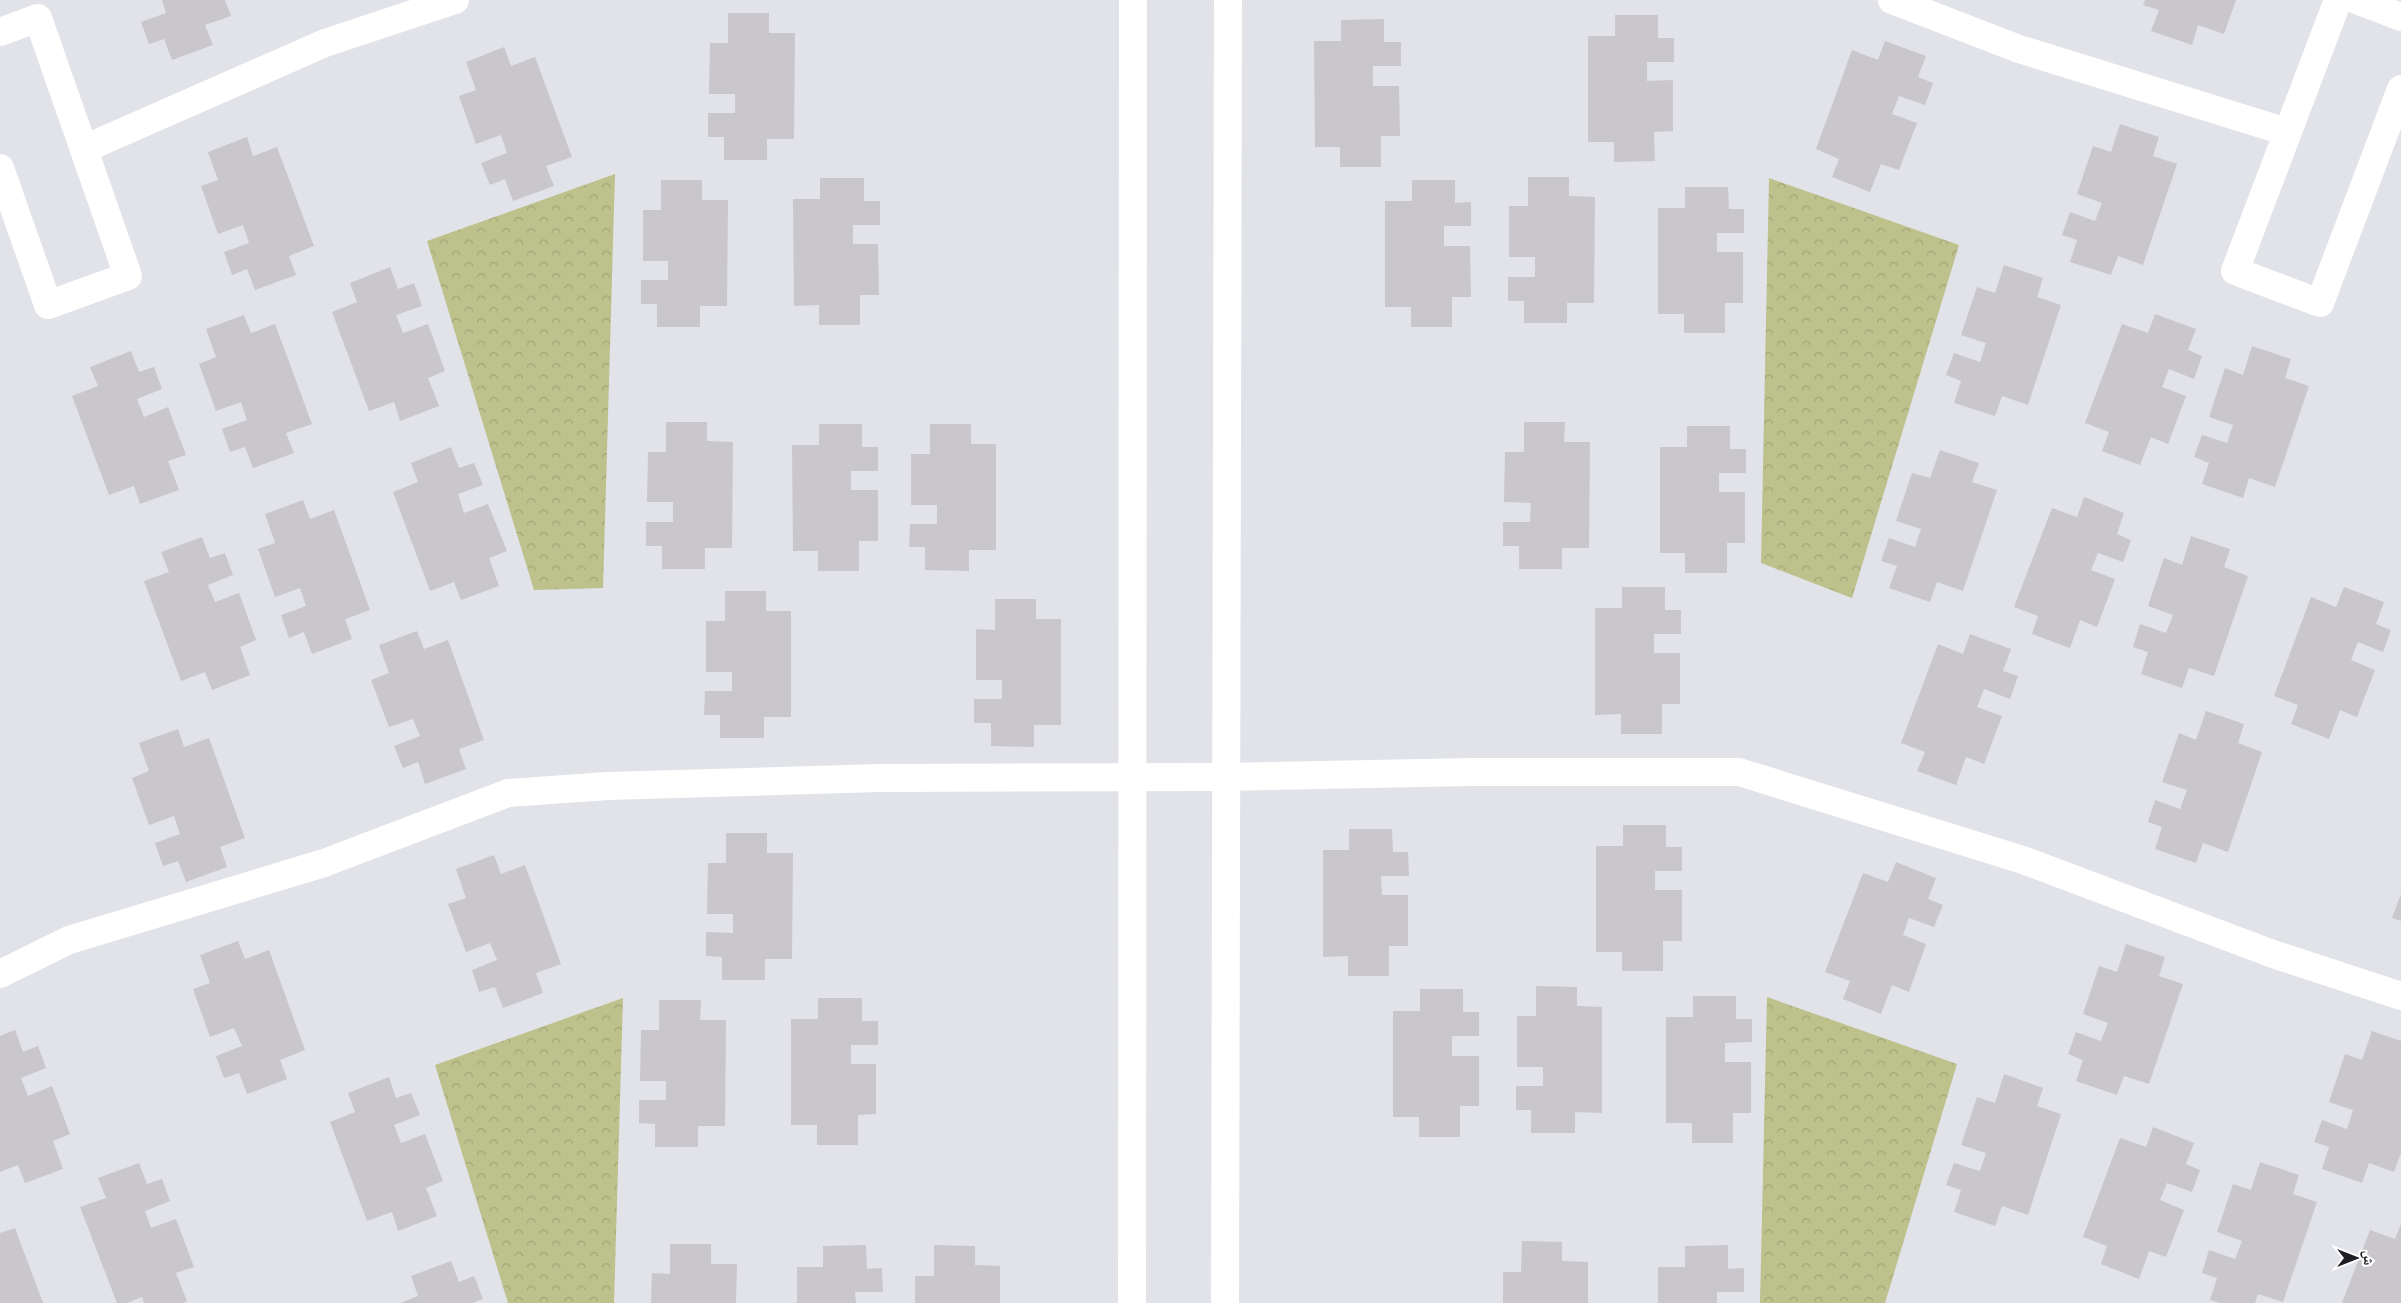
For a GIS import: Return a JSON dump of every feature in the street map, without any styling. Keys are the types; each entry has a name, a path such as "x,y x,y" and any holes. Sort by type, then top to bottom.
{"street":[{"path":"84,149 325,43 455,0"},
{"path":"1132,1303 1133,0"},
{"path":"1225,1303 1228,0"},
{"path":"1892,0 2019,49 2287,132"},
{"path":"2338,0 2235,272 2320,303 2401,89"},
{"path":"2356,0 2401,17"},
{"path":"0,32 38,18 128,276 48,304 0,168"},
{"path":"0,974 70,940 324,863 508,793 608,786 879,778 1226,777 1472,772 1739,772 2022,860 2273,954 2401,996"}],"green space":[{"path":"615,174 603,588 534,590 427,241"},
{"path":"1769,178 1959,245 1852,598 1761,563"},
{"path":"1767,997 1957,1064 1885,1303 1760,1303"},
{"path":"623,998 614,1303 508,1303 435,1065"}],"building":[{"path":"162,0 225,0 231,16 205,25 213,45 172,60 164,39 149,44 141,22 166,13"},
{"path":"2145,0 2236,0 2224,34 2198,25 2192,45 2151,31 2159,10 2143,5"},
{"path":"728,13 769,13 769,33 795,33 794,139 767,139 767,160 724,160 724,137 708,137 708,113 735,113 735,94 709,94 710,43 728,43"},
{"path":"1615,15 1658,15 1658,38 1674,38 1674,62 1647,62 1647,81 1673,80 1673,131 1654,132 1655,161 1614,162 1614,142 1588,142 1588,36 1615,36"},
{"path":"1384,19 1384,42 1401,42 1401,66 1373,66 1373,86 1399,86 1400,136 1381,136 1381,167 1340,167 1340,147 1315,147 1314,41 1341,41 1341,20"},
{"path":"1885,41 1926,56 1918,77 1933,83 1925,105 1899,96 1892,114 1917,123 1899,170 1881,164 1870,192 1832,177 1839,159 1816,149 1852,50 1878,60"},
{"path":"504,47 511,66 535,57 572,157 546,166 554,186 513,201 505,179 490,185 481,163 507,153 501,135 476,144 459,96 476,90 466,62"},
{"path":"2120,124 2159,137 2153,156 2177,164 2143,265 2118,256 2111,275 2070,262 2077,240 2062,235 2070,212 2095,221 2102,203 2077,194 2093,146 2111,152"},
{"path":"247,137 253,156 277,147 314,246 289,256 296,275 255,290 247,269 232,275 224,252 249,243 243,225 218,234 201,186 218,180 208,152"},
{"path":"1528,177 1569,177 1569,196 1595,197 1594,303 1567,303 1567,323 1524,323 1524,301 1508,301 1508,277 1535,277 1535,257 1509,257 1509,206 1528,206"},
{"path":"820,178 864,178 864,201 880,201 880,225 853,225 853,244 878,244 879,295 860,295 860,325 819,325 819,305 794,306 793,199 820,199"},
{"path":"661,180 702,180 702,200 728,200 727,306 700,306 700,327 657,327 657,304 641,304 641,280 668,280 668,261 643,261 643,210 661,210"},
{"path":"1412,180 1455,180 1455,203 1471,202 1471,226 1444,226 1444,246 1470,246 1471,297 1452,297 1452,327 1411,327 1411,307 1385,307 1385,201 1412,201"},
{"path":"1685,187 1728,187 1729,209 1744,209 1744,233 1717,233 1717,252 1743,252 1743,303 1725,303 1725,333 1684,333 1684,314 1658,314 1658,208 1685,208"},
{"path":"2004,265 2043,278 2037,297 2061,305 2028,405 2002,396 1995,416 1954,403 1961,381 1946,375 1954,353 1980,362 1986,343 1961,335 1977,287 1995,293"},
{"path":"390,267 398,289 414,283 422,306 396,315 403,333 428,324 445,371 428,378 439,406 400,421 394,402 369,411 332,312 357,302 350,283"},
{"path":"2155,314 2196,329 2188,350 2202,356 2194,379 2169,369 2162,387 2186,396 2168,444 2151,437 2140,465 2102,451 2109,432 2085,423 2122,324 2148,333"},
{"path":"244,315 251,333 275,324 312,424 286,433 294,453 253,468 245,447 230,452 222,429 247,420 241,402 216,411 199,364 216,357 206,329"},
{"path":"2252,346 2291,359 2285,378 2309,386 2275,487 2249,478 2243,498 2202,484 2209,463 2194,457 2202,435 2227,443 2233,425 2209,417 2225,368 2243,375"},
{"path":"131,351 139,372 154,367 162,389 137,399 144,417 168,407 186,455 168,461 179,490 140,504 134,486 109,495 72,396 98,386 90,367"},
{"path":"666,422 707,422 707,441 733,442 732,548 705,548 705,569 662,569 662,546 646,546 646,522 673,522 673,502 647,502 648,452 666,452"},
{"path":"1524,422 1565,422 1564,442 1590,442 1589,548 1562,548 1562,569 1519,569 1519,546 1503,546 1503,522 1530,522 1531,503 1504,502 1505,452 1524,452"},
{"path":"819,424 862,424 862,447 878,447 878,471 851,471 851,490 878,490 878,541 859,541 859,571 818,571 818,551 793,551 792,445 819,445"},
{"path":"930,424 971,424 971,444 996,444 996,550 969,550 969,571 925,570 925,547 909,547 910,524 937,524 937,505 911,505 911,454 930,454"},
{"path":"1687,426 1730,426 1730,449 1746,449 1746,473 1719,473 1719,492 1745,492 1745,543 1727,543 1727,573 1685,573 1685,553 1660,553 1660,447 1687,447"},
{"path":"451,447 459,468 474,463 483,485 458,494 464,513 488,504 507,551 489,558 499,586 461,600 454,582 430,591 393,492 418,482 411,463"},
{"path":"1940,450 1979,463 1972,482 1997,490 1963,591 1937,582 1930,602 1889,588 1897,566 1881,561 1889,538 1915,547 1921,529 1896,521 1912,473 1930,478"},
{"path":"2084,497 2124,513 2117,534 2131,540 2123,562 2098,553 2091,570 2115,579 2097,627 2080,620 2070,648 2032,634 2038,616 2014,607 2052,508 2077,517"},
{"path":"303,500 310,519 334,510 370,610 345,619 352,639 312,654 304,632 289,638 281,615 306,606 300,588 275,597 258,549 275,543 265,514"},
{"path":"2191,536 2230,549 2224,567 2248,576 2214,676 2189,668 2182,688 2141,674 2148,652 2133,647 2140,624 2166,633 2173,615 2148,606 2164,558 2182,565"},
{"path":"202,537 210,558 225,553 233,575 208,585 215,602 239,593 256,640 240,647 250,675 212,690 205,672 181,681 144,581 169,572 161,552"},
{"path":"1622,587 1665,587 1665,610 1681,610 1681,634 1654,634 1654,653 1680,653 1680,704 1662,704 1662,734 1621,734 1621,714 1595,715 1595,608 1622,608"},
{"path":"2344,587 2384,602 2376,624 2391,630 2383,652 2358,642 2351,660 2375,670 2357,717 2340,710 2329,739 2291,724 2298,705 2274,696 2311,597 2336,607"},
{"path":"725,591 766,591 766,611 791,611 791,717 764,717 764,738 720,738 720,715 704,715 705,691 732,691 732,672 706,672 706,621 725,621"},
{"path":"995,599 1036,599 1036,619 1061,619 1061,725 1034,725 1034,747 991,746 991,723 974,723 974,699 1002,699 1002,680 976,680 976,629 995,630"},
{"path":"417,631 424,649 448,640 484,740 459,749 466,769 425,784 418,762 403,768 394,746 420,736 413,719 389,727 371,680 389,673 379,645"},
{"path":"1970,634 2011,649 2003,671 2018,676 2010,699 1984,689 1977,707 2002,716 1984,764 1966,757 1956,785 1917,771 1925,752 1901,743 1938,644 1963,654"},
{"path":"2206,711 2244,724 2238,743 2262,752 2228,852 2203,843 2196,863 2155,849 2162,827 2148,822 2155,800 2180,809 2187,790 2162,782 2179,733 2196,740"},
{"path":"178,729 184,747 209,738 245,838 220,847 227,867 186,882 178,861 163,866 155,843 180,834 174,816 149,825 132,778 149,771 139,743"},
{"path":"1623,825 1666,825 1666,847 1682,847 1682,871 1655,871 1655,890 1682,890 1682,941 1663,941 1663,971 1622,971 1622,952 1596,952 1596,846 1623,846"},
{"path":"1349,829 1392,829 1393,852 1408,852 1409,876 1381,876 1382,895 1408,895 1408,946 1389,946 1389,976 1348,976 1348,956 1323,957 1323,850 1349,850"},
{"path":"726,833 767,833 767,853 793,853 792,959 765,959 765,980 722,980 722,957 706,956 706,932 733,933 733,914 707,914 708,863 726,863"},
{"path":"494,855 501,874 525,865 561,964 536,973 543,993 503,1008 495,987 479,992 472,970 497,960 490,943 466,952 448,904 466,898 456,869"},
{"path":"1896,862 1936,878 1928,899 1943,905 1934,927 1909,918 1903,935 1926,944 1909,992 1892,985 1881,1014 1843,999 1850,981 1825,972 1863,873 1888,882"},
{"path":"2401,894 2401,921 2392,918"},
{"path":"238,941 245,959 269,950 305,1050 280,1060 287,1079 247,1094 239,1073 224,1078 216,1056 242,1046 234,1028 210,1037 193,989 210,983 200,955"},
{"path":"2126,944 2165,957 2159,976 2183,984 2149,1084 2124,1076 2117,1095 2076,1081 2083,1060 2068,1054 2076,1032 2101,1041 2108,1023 2083,1014 2099,966 2117,972"},
{"path":"1536,986 1577,987 1577,1006 1602,1007 1602,1113 1575,1112 1575,1133 1531,1133 1531,1110 1516,1110 1516,1086 1543,1086 1543,1067 1517,1067 1517,1016 1536,1016"},
{"path":"1420,989 1463,989 1463,1012 1479,1012 1479,1036 1452,1036 1452,1056 1479,1056 1479,1106 1460,1106 1460,1137 1419,1137 1419,1117 1393,1117 1393,1011 1420,1011"},
{"path":"1693,996 1736,996 1736,1019 1752,1019 1752,1042 1725,1043 1725,1062 1751,1062 1751,1113 1733,1113 1733,1143 1692,1143 1692,1123 1666,1123 1666,1017 1693,1017"},
{"path":"818,998 862,998 862,1021 878,1021 878,1045 851,1045 851,1064 876,1064 876,1114 858,1115 858,1145 817,1145 817,1125 791,1125 791,1019 818,1019"},
{"path":"659,1000 701,1000 700,1020 726,1020 725,1126 698,1126 698,1147 655,1147 655,1124 639,1123 639,1100 666,1100 666,1081 640,1081 641,1030 659,1030"},
{"path":"15,1030 23,1052 38,1046 46,1068 21,1078 28,1096 52,1086 70,1134 53,1141 63,1169 25,1183 18,1165 0,1172 0,1036"},
{"path":"2372,1031 2401,1041 2401,1153 2394,1172 2369,1163 2362,1183 2322,1169 2329,1147 2314,1142 2322,1120 2347,1129 2353,1110 2329,1102 2345,1054 2362,1060"},
{"path":"2004,1074 2043,1088 2037,1106 2061,1114 2028,1215 2002,1206 1995,1226 1954,1212 1961,1190 1946,1185 1954,1163 1980,1171 1986,1153 1961,1145 1977,1097 1995,1103"},
{"path":"389,1077 396,1098 411,1093 420,1115 394,1125 401,1143 425,1134 443,1181 426,1188 437,1216 398,1231 392,1212 367,1221 330,1122 355,1112 348,1093"},
{"path":"2153,1127 2194,1143 2186,1164 2200,1170 2192,1192 2167,1183 2160,1200 2184,1210 2166,1257 2149,1251 2139,1279 2101,1264 2107,1246 2083,1237 2120,1138 2146,1147"},
{"path":"2260,1162 2299,1175 2293,1194 2317,1202 2283,1302 2258,1294 2255,1303 2220,1303 2210,1300 2217,1278 2202,1273 2209,1250 2235,1259 2242,1241 2217,1232 2233,1184 2251,1190"},
{"path":"139,1163 147,1184 162,1179 170,1201 145,1211 151,1228 176,1219 194,1267 176,1273 187,1301 183,1303 144,1303 142,1297 127,1303 117,1303 80,1207 106,1198 98,1178"},
{"path":"2401,1224 2401,1303 2342,1303 2370,1230 2395,1239"},
{"path":"15,1228 43,1303 0,1303 0,1233"},
{"path":"1522,1241 1562,1242 1562,1261 1588,1262 1588,1303 1503,1303 1503,1272 1521,1272"},
{"path":"670,1244 711,1244 711,1264 737,1264 736,1303 651,1303 652,1273 670,1274"},
{"path":"866,1245 867,1269 882,1268 883,1292 855,1292 856,1303 797,1303 797,1267 823,1267 823,1246"},
{"path":"934,1245 975,1246 975,1265 1000,1266 1000,1303 915,1303 915,1276 934,1276"},
{"path":"1728,1245 1728,1269 1744,1268 1744,1292 1717,1292 1717,1303 1658,1303 1658,1267 1685,1267 1685,1246"},
{"path":"451,1261 459,1282 474,1276 483,1299 472,1303 400,1303 418,1296 411,1276"}]}
